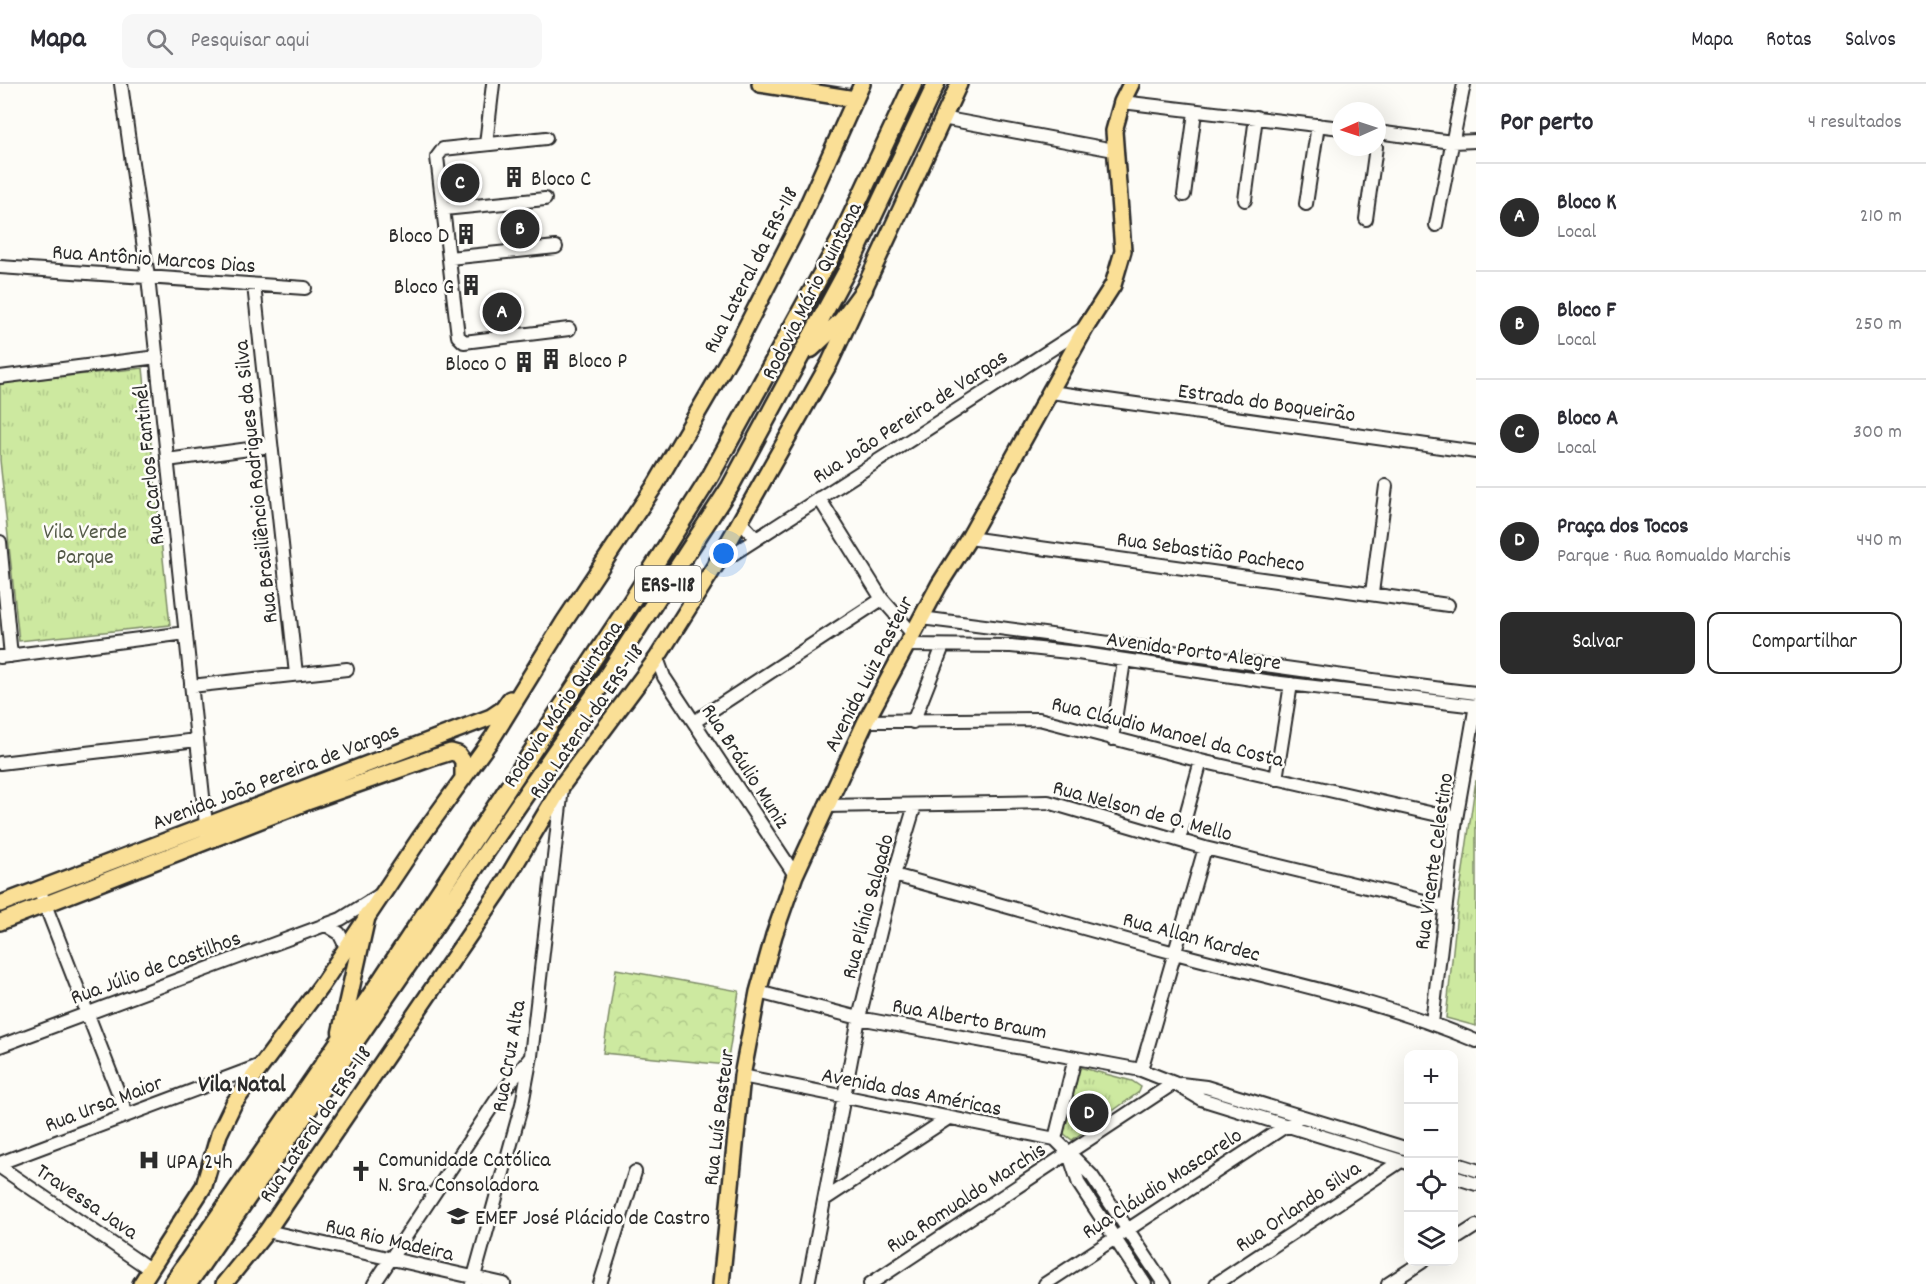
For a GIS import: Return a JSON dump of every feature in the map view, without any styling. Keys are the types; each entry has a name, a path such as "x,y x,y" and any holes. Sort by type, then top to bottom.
{"highway":[{"name":"Rodovia Mário Quintana","path":"172,1284 631,602 710,477 841,238 913,84"},
{"name":"Rodovia Mário Quintana","path":"188,1284 660,597 730,487 802,358 852,261 936,84"},
{"path":"802,358 842,320 864,290"},
{"path":"339,1039 367,915"}],"main road":[{"path":"760,84 855,99"},
{"name":"Rua Lateral da ERS-118","path":"141,1284 204,1186 219,1134 234,1103 321,986 367,915 522,694 543,657 656,483 736,347 799,224 862,84"},
{"name":"Rua Lateral da ERS-118","path":"224,1284 267,1231 500,890 563,784 657,658 715,566 830,362 959,84"},
{"path":"1051,392 1086,327 1109,293 1123,250 1114,131 1122,102 1131,84"},
{"name":"Avenida Luiz Pasteur","path":"758,992 795,875 866,721 920,618 969,538 1051,392"},
{"name":"Avenida João Pereira de Vargas","path":"0,921 208,842 304,795 452,731 491,717 503,709 543,657"},
{"path":"452,731 458,735 461,742 456,753 462,758 464,779"},
{"name":"Avenida João Pereira de Vargas","path":"0,904 206,825 432,758 456,753"},
{"name":"Rua Luís Pasteur","path":"721,1284 742,1076 758,992"}],"street":[{"name":"Rua Carlos Fantinél","path":"121,84 148,277 208,842"},
{"path":"486,144 493,84"},
{"path":"1436,225 1464,84 1476,86"},
{"path":"1122,102 1332,127"},
{"path":"1184,195 1195,112"},
{"path":"1245,200 1256,117"},
{"path":"942,118 1114,150"},
{"path":"1306,204 1318,125"},
{"path":"1386,133 1452,142 1476,141"},
{"path":"546,138 443,149 440,153 438,158 458,336 464,342 569,330"},
{"path":"1366,219 1375,156"},
{"path":"444,209 545,199"},
{"path":"449,258 556,247"},
{"name":"Rua Antônio Marcos Dias","path":"0,267 305,288"},
{"name":"Rua Brasiliêncio Rodrigues da Silva","path":"254,285 296,674"},
{"name":"Rua João Pereira de Vargas","path":"715,566 1086,327"},
{"path":"0,377 157,357"},
{"name":"Estrada do Boqueirão","path":"1051,392 1476,452"},
{"path":"167,460 271,446"},
{"path":"1372,593 1386,486"},
{"path":"819,498 909,639"},
{"path":"740,521 756,539"},
{"name":"Rua Sebastião Pacheco","path":"969,538 1448,605"},
{"path":"0,542 6,656 186,633"},
{"path":"694,722 882,599"},
{"name":"Avenida Porto Alegre","path":"920,618 1080,637 1333,676 1476,693"},
{"path":"1078,653 1080,637"},
{"name":"Avenida Porto Alegre","path":"909,639 943,646 1011,646 1078,653 1206,674 1476,705"},
{"path":"913,722 943,646"},
{"path":"1206,674 1207,656"},
{"name":"Rua Bráulio Muniz","path":"657,658 664,677 795,875"},
{"path":"1112,739 1124,661"},
{"path":"191,686 347,669"},
{"path":"644,676 664,677"},
{"path":"1330,690 1333,676"},
{"path":"1276,779 1291,684"},
{"name":"Rua Vicente Celestino","path":"1432,1023 1456,819 1476,705"},
{"name":"Rua Cláudio Manoel da Costa","path":"866,721 1039,719 1276,779 1456,819"},
{"path":"0,763 197,740"},
{"path":"1179,840 1201,761"},
{"name":"Rua Cruz Alta","path":"473,1281 522,1104 531,1056 563,784"},
{"name":"Rua Nelson de O. Mello","path":"825,806 1048,802 1205,848 1445,906"},
{"name":"Rua Plínio Salgado","path":"808,1284 859,1018 894,875 915,805"},
{"path":"542,819 559,830"},
{"path":"1141,1070 1205,848"},
{"name":"Rua Allan Kardec","path":"894,875 1175,953 1312,987 1432,1023 1476,1041"},
{"path":"39,889 127,1116"},
{"name":"Rua Júlio de Castilhos","path":"0,1046 326,925 355,912 382,894"},
{"path":"326,925 339,933 346,947"},
{"name":"Rua Alberto Braum","path":"758,992 859,1018 1141,1070 1174,1083"},
{"path":"374,1284 497,1099 531,1056"},
{"path":"1075,1058 1055,1139 1092,1176 1164,1284"},
{"name":"Rua Ursa Maior","path":"0,1165 261,1065"},
{"name":"Avenida das Américas","path":"742,1076 1055,1139"},
{"path":"220,1081 228,1088 234,1103"},
{"path":"1174,1083 1206,1087 1404,1148"},
{"path":"1174,1083 1201,1099 1404,1162"},
{"name":"Rua Romualdo Marchis","path":"870,1284 1174,1083"},
{"path":"497,1099 522,1104"},
{"name":"Rua Cláudio Mascarelo","path":"1045,1284 1301,1116"},
{"path":"825,1199 947,1119"},
{"path":"1068,1153 1079,1184 1145,1284"},
{"name":"Rua Orlando Silva","path":"1216,1284 1404,1163"},
{"path":"1458,1164 1476,1170"},
{"name":"Travessa Java","path":"0,1165 151,1270"},
{"path":"600,1284 635,1172"},
{"path":"1458,1178 1476,1184"},
{"path":"1458,1237 1476,1226"},
{"name":"Rua Rio Madeira","path":"267,1231 473,1281 504,1284"},
{"path":"1388,1284 1416,1266"}],"green space":[{"name":"Vila Verde Parque","path":"143,368 170,625 19,641 0,460 0,383"},
{"path":"1476,780 1476,1026 1446,1018 1457,912"},
{"path":"616,969 739,991 727,1065 603,1053"},
{"path":"1079,1067 1132,1081 1141,1087 1139,1092 1072,1140 1063,1133"}],"place":[{"name":"Bloco C","path":"514,177"},
{"name":"Bloco A","path":"460,183"},
{"name":"Bloco F","path":"520,229"},
{"name":"Bloco D","path":"466,234"},
{"name":"Bloco G","path":"471,285"},
{"name":"Bloco K","path":"502,312"},
{"name":"Bloco P","path":"551,359"},
{"name":"Bloco O","path":"524,362"},
{"name":"Praça dos Tocos","path":"1089,1113"},
{"name":"UPA 24h","path":"149,1160"},
{"name":"Comunidade Católica N. Sra. Consoladora","path":"361,1171"},
{"name":"EMEF José Plácido de Castro","path":"458,1216"}],"district":[{"name":"Vila Natal","path":"242,1083"}]}
